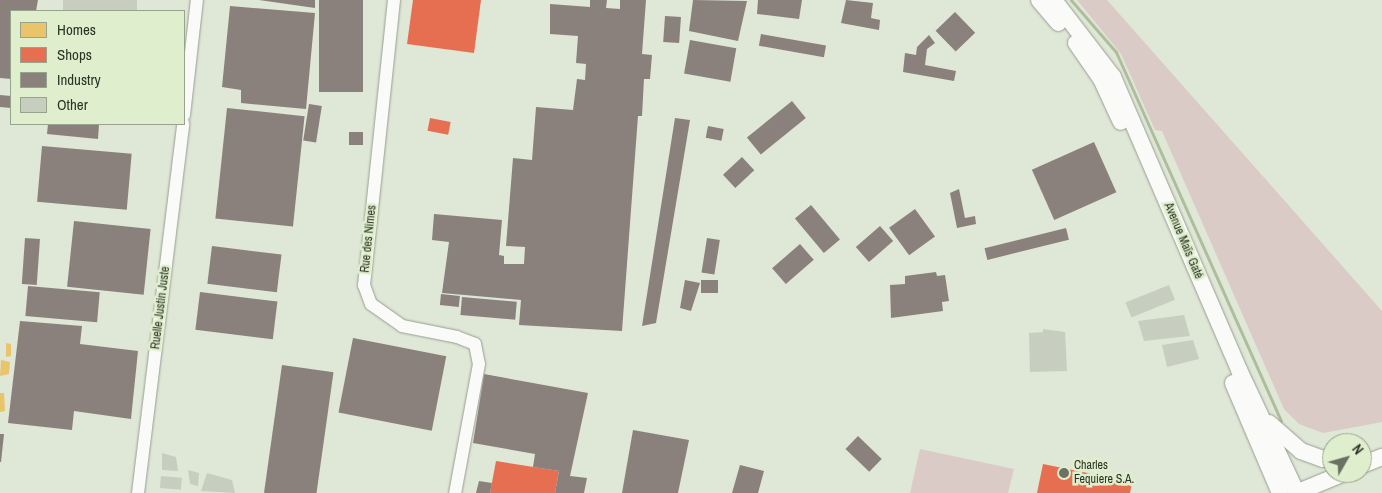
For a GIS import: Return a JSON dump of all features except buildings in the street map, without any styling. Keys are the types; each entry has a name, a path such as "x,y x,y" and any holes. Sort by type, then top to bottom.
{"main road":[{"name":"Avenue Maïs Gaté","path":"1038,0 1081,49 1101,79 1280,493"},
{"name":"Avenue Maïs Gaté","path":"1054,0 1114,77 1259,413 1297,493"},
{"path":"1259,413 1301,451 1322,459"},
{"path":"1297,493 1322,482"}],"street":[{"path":"185,107 198,0"},
{"name":"Rue des Nimes","path":"394,0 364,286 371,304 402,326 457,337 475,344 478,364 455,493"},
{"name":"Ruelle Justin Juste","path":"138,493 183,125"}],"shaded area":[{"path":"1077,0 1107,0 1382,311 1382,422 1323,433 1299,424 1284,409 1162,131 1155,130 1121,54"},
{"path":"920,449 1014,469 1008,493 910,493"}],"waterway":[{"path":"1071,0 1116,52 1281,421"}],"place":[{"name":"Charles Fequiere S.A.","path":"1064,473"}]}
